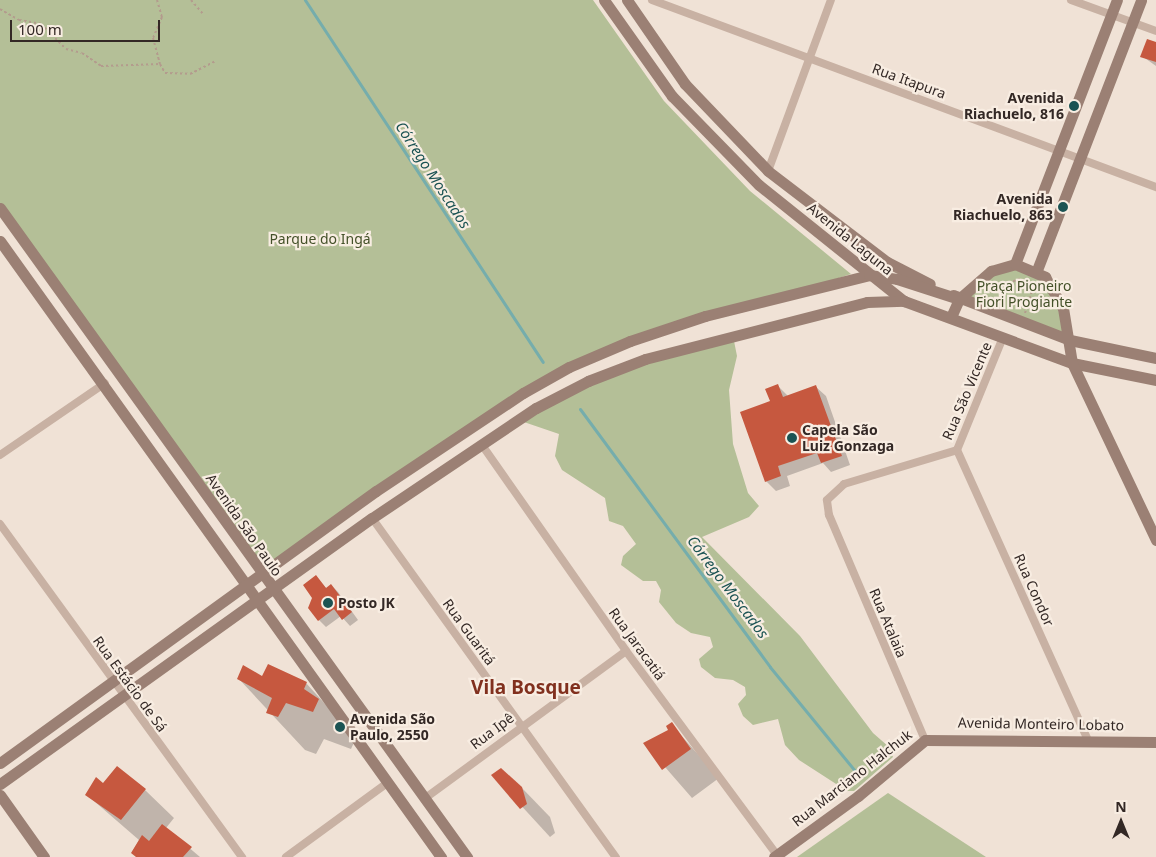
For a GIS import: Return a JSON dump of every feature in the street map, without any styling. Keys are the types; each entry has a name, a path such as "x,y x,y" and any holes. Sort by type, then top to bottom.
{"main road":[{"name":"Avenida Laguna","path":"604,0 672,96 759,185 904,301 1072,363 1156,380"},
{"name":"Avenida Laguna","path":"627,0 685,84 768,171 887,262 959,299 1070,340 1156,358"},
{"path":"1015,264 1117,0"},
{"path":"1037,270 1141,0"},
{"name":"Avenida São Paulo","path":"0,208 261,575 467,857"},
{"path":"2,243 29,271 42,269"},
{"path":"2,243 104,383 256,604 388,783 438,856"},
{"path":"951,317 959,299 991,271 1015,264 1037,270 1056,291 1070,340 1072,363 1156,540"},
{"path":"0,763 244,586 458,435 569,368 630,341 705,316 870,275 897,279 959,299"},
{"path":"31,285 49,288 69,306"},
{"path":"0,784 123,694 274,592 372,518 544,404 645,358 867,302 904,301"},
{"name":"Avenida Monteiro Lobato","path":"925,740 1156,742"},
{"name":"Rua Marciano Halchuk","path":"775,856 858,796 925,740"},
{"path":"0,795 44,857"}],"street":[{"name":"Rua Itapura","path":"652,0 1080,157 1156,187"},
{"path":"768,171 831,0"},
{"path":"1071,0 1156,31"},
{"name":"Rua São Vicente","path":"829,515 827,500 834,489 958,450 1003,337"},
{"path":"0,455 104,383"},
{"name":"Rua Jaracatiá","path":"482,445 626,651 775,856"},
{"name":"Rua Condor","path":"958,450 1088,740"},
{"name":"Rua Atalaia","path":"829,515 925,740"},
{"name":"Rua Guaritá","path":"372,518 616,857"},
{"name":"Rua Estácio de Sá","path":"0,524 242,857"},
{"name":"Rua Ipê","path":"424,799 520,724 626,651"},
{"path":"286,857 388,783"}],"path":[{"path":"191,0 203,14"},
{"path":"156,1 162,17 153,38 160,64 165,73 190,74 216,61"},
{"path":"0,10 20,20 41,24 66,49 82,53 101,66 160,64"}],"green space":[{"name":"Parque do Ingá","path":"0,0 593,0 664,101 750,191 851,274 569,366 262,570 0,203"},
{"name":"Praça Pioneiro Fiori Progiante","path":"1003,266 1045,277 1070,340 959,299"},
{"path":"733,336 737,356 729,390 733,444 748,493 759,506 749,517 702,537 800,636 873,733 889,747 893,757 854,791 847,791 799,760 785,745 778,719 753,725 743,716 738,704 746,695 745,687 733,680 715,678 701,667 699,659 713,647 710,637 691,633 676,623 659,602 661,590 656,581 643,581 621,565 623,556 636,544 623,526 609,521 605,498 562,470 555,456 559,434 518,420 589,382"},
{"path":"888,793 986,857 797,857"}],"building":[{"path":"1147,39 1156,42 1156,62 1140,57"},
{"name":"Capela São Luiz Gonzaga","path":"778,384 783,397 816,385 842,456 821,463 817,453 778,466 781,476 765,482 740,412 770,401 765,389"},
{"name":"Posto JK","path":"316,575 326,588 331,584 352,612 342,620 334,609 318,621 308,608 312,598 303,585"},
{"path":"268,664 307,682 304,689 319,699 313,712 286,703 278,717 266,713 272,698 237,679 243,665 262,676"},
{"path":"672,722 691,749 662,770 643,743 668,730 666,726"},
{"path":"117,766 146,789 121,820 85,795 96,777 103,783"},
{"path":"501,768 522,787 527,804 520,809 491,775"},
{"path":"162,824 192,847 183,857 136,857 131,853 142,835 149,841"}],"waterway":[{"name":"Córrego Moscados","path":"305,0 543,362"},
{"name":"Córrego Moscados","path":"580,409 770,667 860,777"}],"place":[{"name":"Avenida Riachuelo, 816","path":"1074,106"},
{"name":"Avenida Riachuelo, 863","path":"1063,207"},
{"name":"Capela São Luiz Gonzaga","path":"792,438"},
{"name":"Posto JK","path":"328,603"},
{"name":"Avenida São Paulo, 2550","path":"340,727"}],"district":[{"name":"Vila Bosque","path":"526,688"}]}
